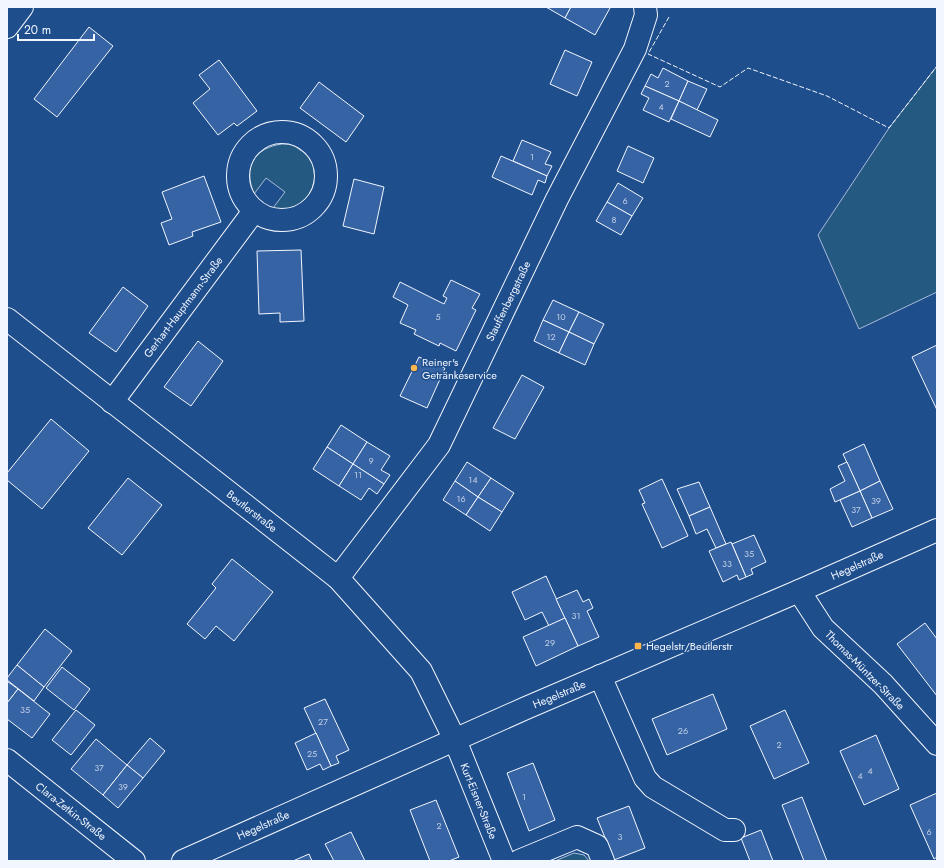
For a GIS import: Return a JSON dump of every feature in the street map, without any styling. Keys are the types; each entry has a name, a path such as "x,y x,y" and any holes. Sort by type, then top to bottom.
{"street":[{"path":"7,27 22,7"},
{"name":"Stauffenbergstraße","path":"338,578 439,445 557,199 635,49 646,16 645,7"},
{"name":"Gerhart-Hauptmann-Straße","path":"112,402 254,211"},
{"name":"Beutlerstraße","path":"7,319 338,578 421,671 455,740"},
{"name":"Hegelstraße","path":"183,861 600,676 937,530"},
{"name":"Thomas-Müntzer-Straße","path":"799,591 823,628 883,684 937,744"},
{"path":"600,676 645,778 653,787 725,830 734,830"},
{"name":"Kurt-Eisner-Straße","path":"455,740 504,861"},
{"name":"Clara-Zetkin-Straße","path":"7,760 134,861"},
{"path":"519,861 577,837 597,846 603,861"}],"shaded area":[{"path":"937,66 937,292 859,329 818,235 889,128"},
{"path":"282,144 295,146 302,151 310,160 314,171 314,181 311,192 296,206 285,209 273,208 285,192 266,178 254,194 250,175 253,160 258,154 272,146"},
{"path":"574,853 584,855 589,861 555,861"}],"building":[{"path":"546,7 571,7 565,18"},
{"path":"571,7 610,8 595,35 565,18"},
{"path":"89,27 113,46 57,117 34,99"},
{"path":"565,50 592,62 577,96 550,84"},
{"path":"219,60 257,111 237,126 234,123 218,135 193,103 210,89 199,75"},
{"path":"663,68 688,81 679,101 645,86 651,74 658,78"},
{"path":"688,81 707,89 697,110 679,101"},
{"path":"319,82 364,116 346,142 300,108"},
{"path":"645,86 679,101 669,122 643,110 649,98 641,94"},
{"path":"679,101 718,120 710,137 671,119"},
{"path":"522,140 551,152 545,164 552,166 547,176 513,161"},
{"path":"628,146 654,158 643,183 617,171"},
{"path":"501,156 547,176 545,183 538,180 532,195 492,177"},
{"path":"204,176 221,222 192,232 193,236 169,245 161,223 172,219 162,192"},
{"path":"354,179 384,187 374,234 343,226"},
{"path":"618,183 643,198 632,216 607,202"},
{"path":"607,202 632,216 621,235 596,221"},
{"path":"301,250 304,321 280,322 280,313 259,314 257,251"},
{"path":"451,280 480,294 472,308 476,310 456,351 440,343 439,346 414,334 416,330 400,323 408,305 393,297 400,282 444,304 447,298 443,296"},
{"path":"123,287 148,306 116,352 89,333"},
{"path":"553,300 579,312 569,332 543,320"},
{"path":"579,312 604,324 594,344 569,332"},
{"path":"543,320 569,332 559,353 534,341"},
{"path":"569,332 594,344 585,365 559,353"},
{"path":"198,341 223,361 191,406 164,387"},
{"path":"937,345 937,410 912,357"},
{"path":"419,357 445,368 427,408 400,396"},
{"path":"522,375 544,387 515,439 493,428"},
{"path":"51,419 89,451 42,509 7,480 7,473"},
{"path":"341,425 367,442 353,464 327,447"},
{"path":"367,442 390,456 381,470 390,475 384,484 353,464"},
{"path":"864,444 880,481 860,491 843,454"},
{"path":"327,447 353,464 339,486 313,469"},
{"path":"467,462 491,478 478,497 455,481"},
{"path":"847,462 860,491 835,502 830,489 845,481 838,466"},
{"path":"353,464 384,484 377,494 369,488 361,500 339,486"},
{"path":"128,478 162,505 122,555 88,528"},
{"path":"491,478 514,493 502,512 478,497"},
{"path":"662,479 688,536 662,548 642,504 645,503 639,490"},
{"path":"455,481 478,497 466,515 443,500"},
{"path":"880,481 893,509 872,518 860,491"},
{"path":"699,482 710,507 689,516 677,489"},
{"path":"860,491 872,518 852,527 840,500"},
{"path":"478,497 502,512 490,531 466,515"},
{"path":"710,507 726,544 716,548 707,529 696,534 689,516"},
{"path":"754,535 766,562 751,569 753,574 746,577 732,544"},
{"path":"731,542 746,577 739,580 737,575 723,582 709,551"},
{"path":"232,559 273,592 234,641 216,626 205,639 187,624 216,588 212,584"},
{"path":"546,576 565,618 549,626 542,612 525,620 512,592"},
{"path":"577,590 583,602 589,599 593,608 587,611 599,637 578,646 556,599"},
{"path":"565,618 578,646 536,666 523,637"},
{"path":"925,623 937,639 937,696 897,644"},
{"path":"45,629 72,651 44,687 17,665"},
{"path":"17,665 44,687 34,701 7,680"},
{"path":"62,667 90,689 74,710 46,688"},
{"path":"7,681 18,689 7,703"},
{"path":"18,689 50,714 32,738 7,719 7,703"},
{"path":"713,694 727,729 667,755 652,719"},
{"path":"325,699 349,750 336,756 339,763 331,766 304,708"},
{"path":"76,710 95,725 71,755 52,740"},
{"path":"785,710 809,763 774,779 750,726"},
{"path":"316,733 331,766 323,770 320,764 307,770 295,743"},
{"path":"876,735 899,789 864,805 840,751"},
{"path":"150,738 165,751 143,778 127,765"},
{"path":"96,739 127,765 103,795 71,769"},
{"path":"533,763 555,820 529,831 507,773"},
{"path":"127,765 143,778 118,808 103,795"},
{"path":"937,793 937,857 934,859 910,805"},
{"path":"802,797 827,861 804,861 782,805"},
{"path":"436,800 459,857 449,861 430,861 410,810"},
{"path":"629,806 645,848 614,860 597,818"},
{"path":"761,830 773,861 750,861 741,838"},
{"path":"351,832 365,861 334,861 325,844"},
{"path":"309,854 312,861 293,861"}],"fence":[{"path":"669,17 648,54 720,87 748,68 827,96 889,128 937,66"}],"place":[{"name":"Reiner's Getränkeservice","path":"414,368"},
{"name":"Hegelstr/Beutlerstr","path":"638,646"}]}
